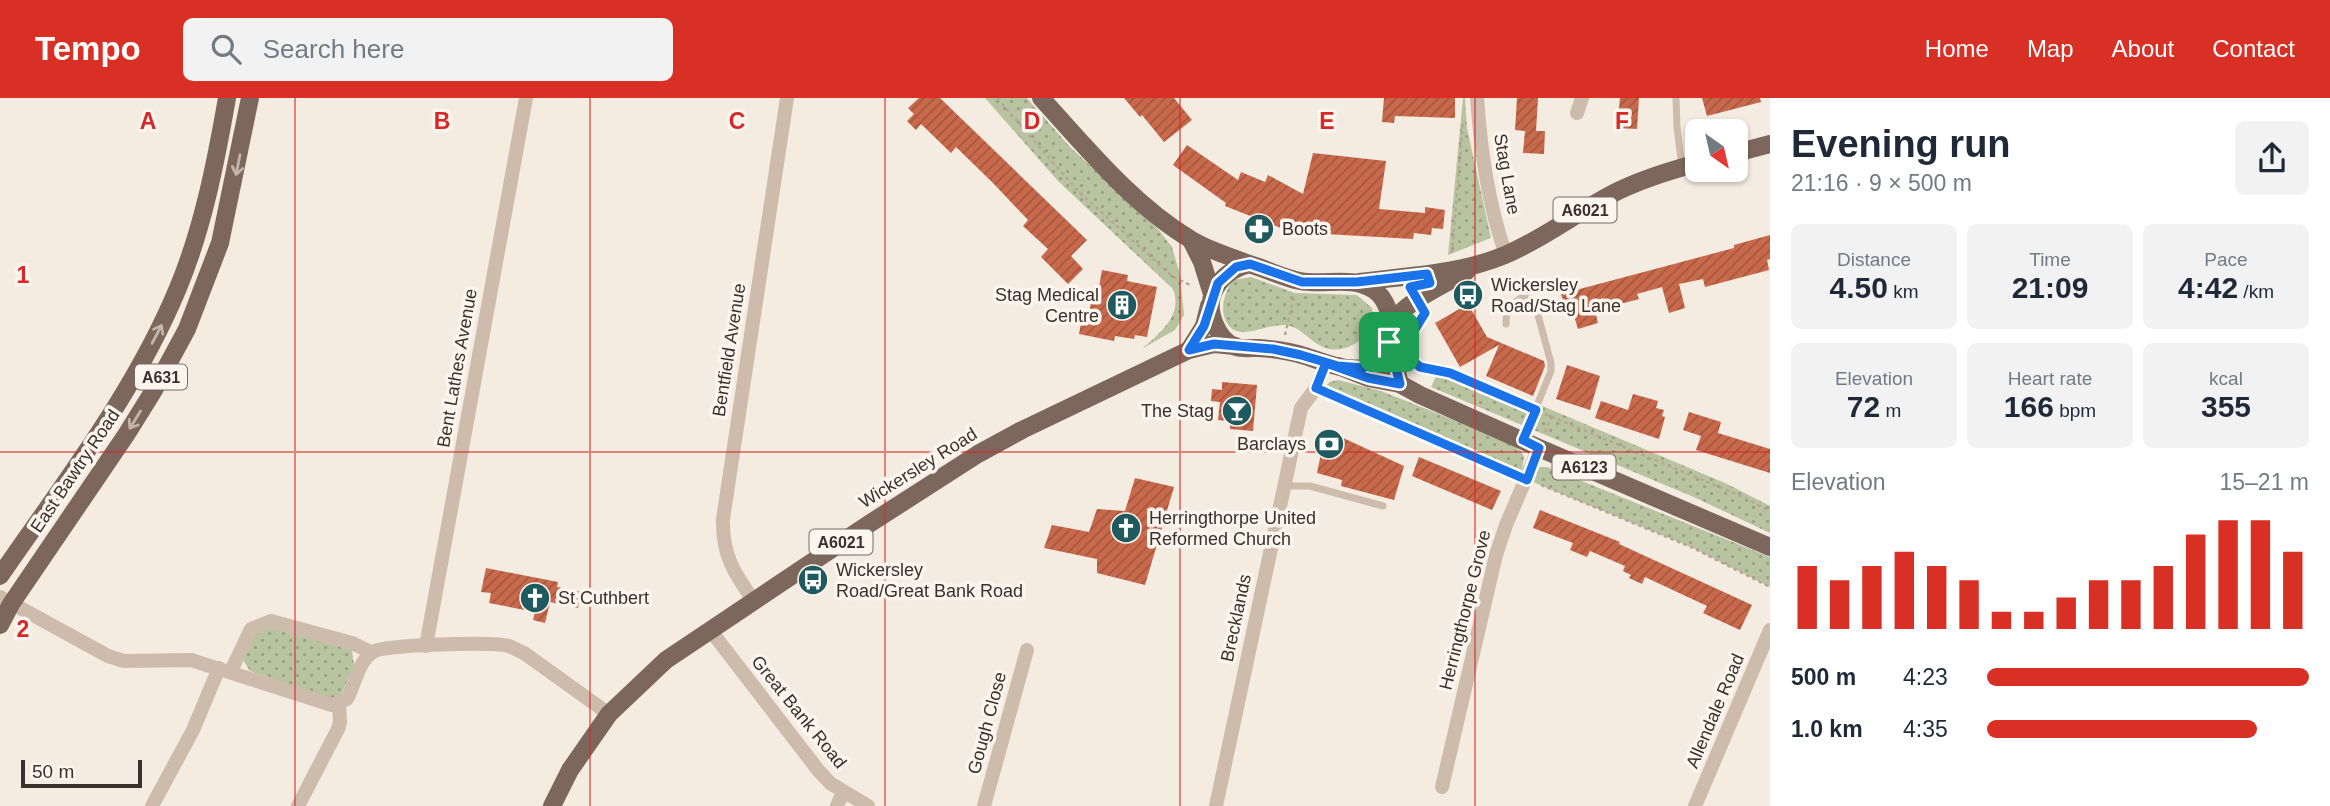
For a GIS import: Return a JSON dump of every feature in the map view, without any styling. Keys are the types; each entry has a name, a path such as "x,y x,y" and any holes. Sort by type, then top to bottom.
{"main road":[{"name":"East Bawtry Road","path":"0,576 103,426 165,319 195,241 220,139 227,98"},
{"name":"East Bawtry Road","path":"0,625 5,600 126,435 187,329 220,243 250,98"},
{"path":"1041,98 1122,184 1191,240 1250,264"},
{"path":"1748,150 1770,144"},
{"name":"A6021","path":"1392,323 1399,312 1476,266 1506,255 1612,194 1685,167"},
{"path":"1191,240 1202,262 1217,329 1235,346"},
{"path":"1189,350 1204,326 1218,283 1236,267 1250,264"},
{"name":"A6021","path":"1250,264 1302,282 1357,282 1476,266"},
{"path":"1357,282 1379,294 1392,323 1389,342 1400,384"},
{"name":"A6021","path":"1235,346 1282,351 1332,364 1363,368 1381,357 1389,342"},
{"name":"Wickersley Road","path":"552,806 570,770 608,714 666,660 978,454 1189,350 1214,344 1235,346"},
{"name":"A6123","path":"1332,364 1368,378 1400,384 1770,547"}],"street":[{"name":"Bent Lathes Avenue","path":"426,646 526,98"},
{"name":"Bentfield Avenue","path":"754,601 728,559 723,539 723,519 787,98"},
{"name":"Stag Lane","path":"1477,98 1486,180 1495,224 1506,255"},
{"path":"1577,113 1582,98"},
{"name":"Brecklands","path":"1216,806 1301,408 1332,364"},
{"name":"Herringthorpe Grove","path":"1442,787 1496,555 1506,524 1527,480 1531,444"},
{"path":"5,600 108,656 124,661 191,660 325,704 339,704 347,699 362,664 371,653 380,649 509,646 524,653 608,714"},
{"path":"152,806 225,670 251,629 271,621 352,643 371,653"},
{"name":"Allendale Road","path":"1695,806 1770,630"},
{"name":"Great Bank Road","path":"711,631 840,799 868,806"},
{"name":"Gough Close","path":"984,806 1027,650"},
{"path":"298,806 338,729 339,704"}],"lane":[{"path":"1676,98 1676,127 1685,151"},
{"path":"1506,324 1506,312 1510,304 1521,298 1530,299 1535,304 1551,363 1551,372 1536,410 1531,444"},
{"path":"1285,486 1310,486 1383,506"}],"path":[{"path":"998,98 1076,190 1132,243 1174,277 1211,299"},
{"path":"1451,270 1464,111"},
{"path":"1282,351 1295,293 1302,282"},
{"path":"1417,301 1425,313 1410,337 1412,360 1420,367 1450,373 1741,496 1770,511"},
{"path":"1316,388 1527,480 1691,547 1770,587"}],"green space":[{"path":"985,98 1027,98 1070,147 1158,229 1172,247 1180,275 1184,315 1175,330 1143,348 1173,315 1173,289 1058,181"},
{"path":"1463,98 1491,238 1448,255"},
{"path":"1251,277 1295,293 1357,295 1372,308 1374,324 1364,337 1343,349 1319,345 1299,330 1286,325 1242,332 1235,330 1228,325 1224,316 1225,297 1233,280"},
{"path":"1441,366 1455,369 1725,483 1770,506 1770,533 1696,498 1431,387"},
{"path":"1338,380 1381,391 1507,441 1521,451 1524,457 1521,477 1321,390 1330,382"},
{"path":"1540,467 1547,467 1770,557 1770,587 1691,547 1533,482"},
{"path":"268,627 352,650 354,665 341,695 329,699 250,671 243,660 255,634"}],"building":[{"path":"919,98 940,98 1087,240 1071,256 1083,269 1068,284 1041,257 1048,249 1023,226 1028,220 993,183 956,147 951,153 921,124 916,130 907,121 914,114 908,108"},
{"path":"1124,98 1174,98 1192,120 1164,142"},
{"path":"1384,98 1455,98 1455,118 1395,116 1394,123 1382,122"},
{"path":"1517,98 1538,98 1536,131 1545,131 1544,154 1523,153 1525,131 1515,130"},
{"path":"1620,98 1639,98 1637,129 1617,128"},
{"path":"1702,98 1760,98 1761,102 1707,116"},
{"path":"1187,145 1238,180 1241,172 1265,182 1268,175 1303,194 1313,153 1386,161 1379,209 1425,213 1425,207 1445,210 1443,229 1432,228 1431,235 1414,233 1413,239 1291,232 1225,206 1226,203 1173,165"},
{"path":"1770,235 1770,259 1767,260 1769,270 1705,287 1703,279 1679,284 1685,308 1669,313 1662,287 1637,294 1639,299 1595,311 1598,323 1578,329 1574,316 1568,317 1561,294 1734,248 1734,245"},
{"name":"Stag Medical Centre","path":"1102,270 1128,275 1127,281 1157,287 1147,337 1135,335 1134,339 1115,336 1114,341 1079,334 1083,312 1089,313 1092,297 1097,298"},
{"path":"1468,304 1487,337 1544,361 1545,366 1533,396 1486,376 1499,345 1460,367 1435,323"},
{"path":"1567,365 1600,376 1590,410 1556,399"},
{"name":"The Stag","path":"1222,382 1257,385 1253,431 1230,429 1230,421 1218,420 1220,402 1211,401 1212,389 1222,390"},
{"path":"1633,394 1658,401 1656,408 1664,410 1662,416 1665,417 1659,439 1595,418 1601,401 1628,410"},
{"path":"1689,412 1721,422 1718,433 1770,449 1770,473 1696,450 1701,436 1683,430"},
{"path":"1325,434 1341,437 1404,466 1394,500 1341,486 1342,480 1317,473"},
{"path":"1419,457 1501,491 1492,510 1412,476"},
{"name":"Herringthorpe United Reformed Church","path":"1135,478 1174,487 1145,585 1097,573 1097,559 1044,548 1052,525 1089,532 1097,509 1125,511"},
{"path":"1540,510 1620,542 1619,544 1752,605 1740,630 1703,613 1707,606 1645,577 1642,584 1629,578 1631,575 1623,571 1625,566 1590,551 1587,557 1570,550 1573,543 1533,528"},
{"name":"St Cuthbert","path":"486,568 558,582 557,587 581,592 578,608 550,602 545,623 533,620 535,612 489,603 491,593 481,592"}],"place":[{"name":"Boots","path":"1259,229"},
{"name":"Wickersley Road/Stag Lane","path":"1468,295"},
{"name":"Stag Medical Centre","path":"1122,305"},
{"name":"The Stag","path":"1237,411"},
{"name":"Barclays","path":"1329,444"},
{"name":"Herringthorpe United Reformed Church","path":"1126,528"},
{"name":"Wickersley Road/Great Bank Road","path":"813,580"},
{"name":"St Cuthbert","path":"535,598"}],"route":[{"path":"1250,264 1302,282 1357,282 1427,274 1430,283 1410,287 1425,313 1410,337 1412,360 1420,367 1450,373 1536,410 1523,440 1539,448 1527,480 1316,388 1326,363 1368,378 1400,384 1389,342 1381,357 1363,368 1338,366 1273,349 1214,344 1189,350 1204,326 1218,283 1236,267 1250,264"}]}
